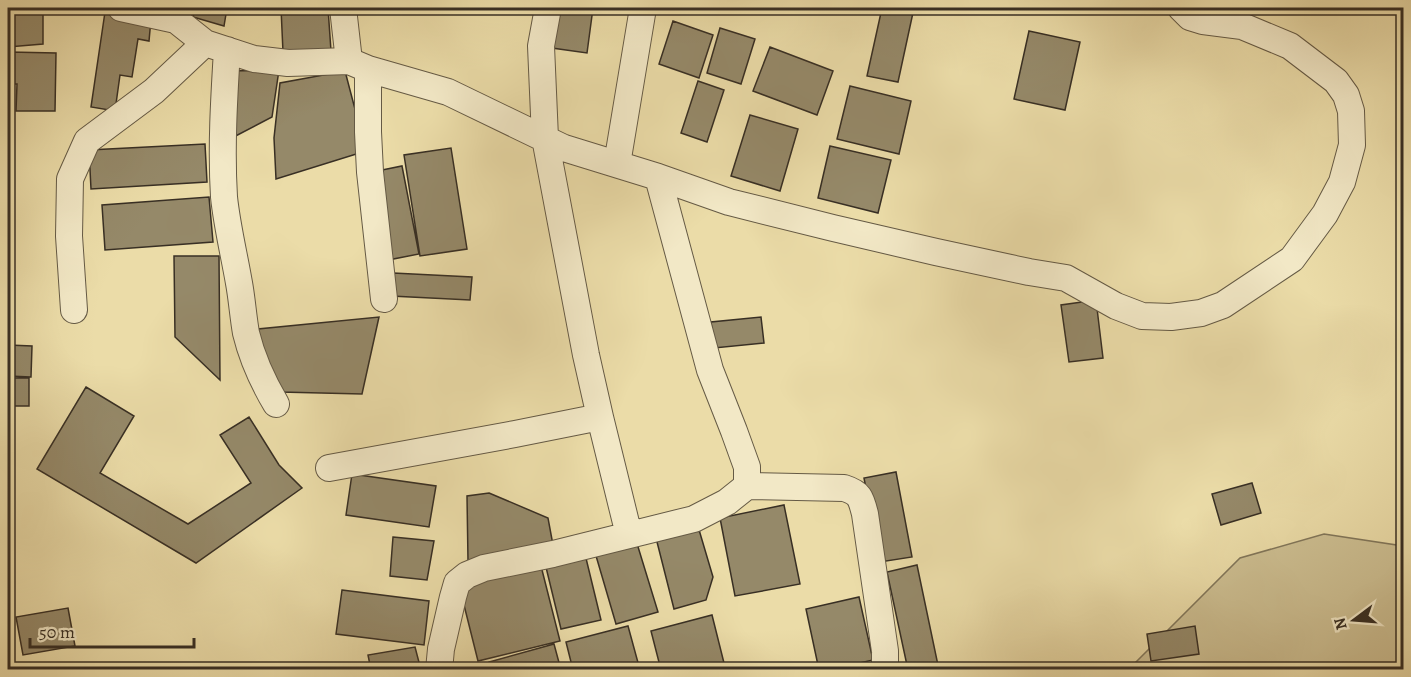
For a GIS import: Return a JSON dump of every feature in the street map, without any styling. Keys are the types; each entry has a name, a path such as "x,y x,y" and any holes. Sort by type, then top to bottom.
{"street":[{"path":"121,8 177,14 216,46 254,59 288,63 358,65 448,92 564,148 729,202 1017,270 1066,278 1116,306 1142,316 1171,317 1201,313 1223,305 1292,259 1325,214 1342,182 1352,145 1351,111 1346,94 1336,81 1290,46 1242,26 1203,21 1190,16 1181,8"},
{"path":"343,8 358,65 368,132 370,172 384,300"},
{"path":"548,8 541,46 545,138 586,356 629,535"},
{"path":"617,164 643,8"},
{"path":"74,310 69,236 70,180 87,141 216,46"},
{"path":"216,46 224,103 225,199 246,333 262,382 276,404"},
{"path":"658,177 710,370 747,467 747,486"},
{"path":"328,468 600,417"},
{"path":"439,669 441,649 457,583 467,574 484,568 694,519 727,502 747,486 844,488 855,491 859,495 865,514 885,651 885,669"}],"shaded area":[{"path":"1324,534 1403,546 1403,669 1128,670 1240,558"}],"building":[{"path":"9,8 43,8 43,44 8,47"},
{"path":"195,8 227,8 224,26 193,17"},
{"path":"281,8 328,8 331,51 283,52"},
{"path":"551,8 593,8 587,53 545,47"},
{"path":"882,8 914,8 898,82 867,76"},
{"path":"105,12 151,19 149,41 138,39 132,77 120,75 115,111 91,107"},
{"path":"673,21 713,35 699,78 659,64"},
{"path":"720,28 755,39 741,84 707,73"},
{"path":"1029,31 1080,42 1065,110 1014,99"},
{"path":"770,47 833,71 817,115 753,91"},
{"path":"9,52 56,53 55,111 16,111 17,84 9,84"},
{"path":"279,70 272,117 228,140 229,71"},
{"path":"345,71 366,151 276,179 274,138 280,83"},
{"path":"698,81 724,90 707,142 681,133"},
{"path":"850,86 911,101 899,154 837,139"},
{"path":"750,115 798,129 780,191 731,176"},
{"path":"205,144 207,182 91,189 89,150"},
{"path":"830,146 891,160 878,213 818,198"},
{"path":"451,148 467,249 420,256 404,155"},
{"path":"402,166 419,254 388,260 372,172"},
{"path":"209,197 213,242 105,250 102,205"},
{"path":"174,256 219,256 220,380 175,337"},
{"path":"393,273 472,277 470,300 391,296"},
{"path":"1096,300 1103,358 1069,362 1061,305"},
{"path":"379,317 362,394 280,392 263,357 258,329"},
{"path":"761,317 764,343 714,348 711,322"},
{"path":"8,345 32,346 31,377 8,376"},
{"path":"8,378 29,378 29,406 8,406"},
{"path":"86,387 134,416 100,473 188,524 251,483 220,435 249,417 279,465 302,488 196,563 37,469"},
{"path":"896,472 912,557 880,562 864,478"},
{"path":"352,474 436,486 429,527 346,515"},
{"path":"1252,483 1261,513 1221,525 1212,494"},
{"path":"489,493 548,518 553,545 468,561 467,496"},
{"path":"784,505 800,584 735,596 720,518"},
{"path":"697,523 713,577 706,600 674,609 655,534"},
{"path":"393,537 434,541 427,580 390,576"},
{"path":"635,537 658,612 616,624 594,549"},
{"path":"584,550 601,620 561,629 544,559"},
{"path":"917,565 939,670 908,670 887,572"},
{"path":"541,566 560,641 478,661 459,585"},
{"path":"342,590 429,601 424,645 336,634"},
{"path":"859,597 873,660 846,666 846,670 819,670 806,609"},
{"path":"68,608 75,646 23,655 16,617"},
{"path":"712,615 724,663 698,670 661,670 651,631"},
{"path":"628,626 640,670 573,670 566,642"},
{"path":"1195,626 1199,654 1151,661 1147,634"},
{"path":"554,644 561,670 491,670 489,662"},
{"path":"415,647 421,670 371,670 368,655"}]}
